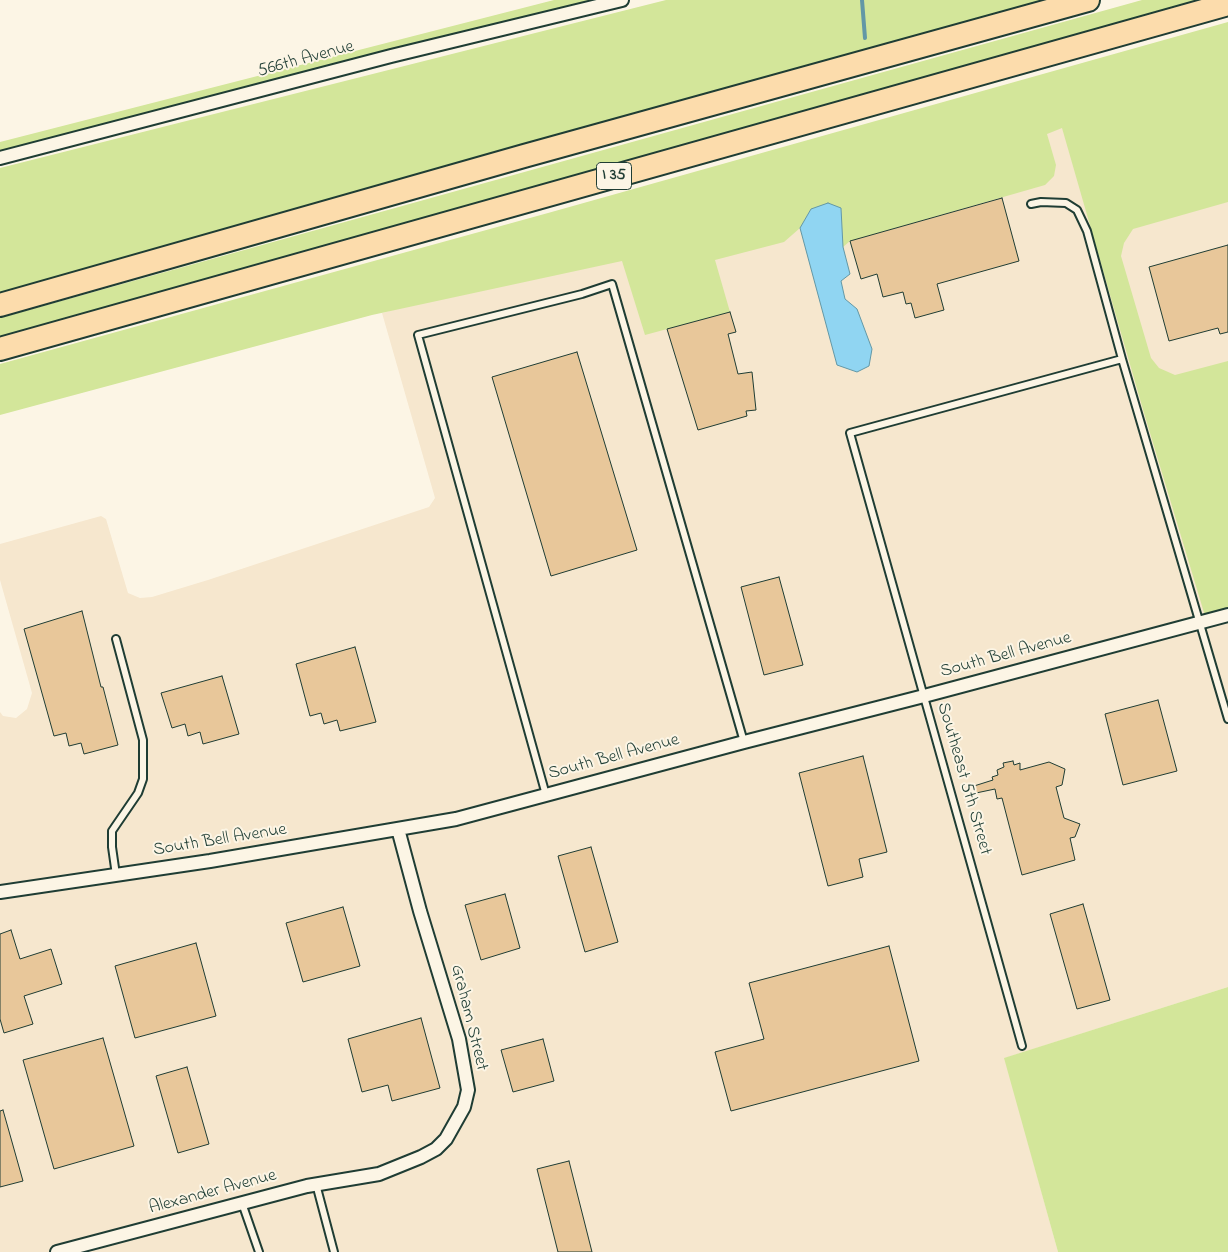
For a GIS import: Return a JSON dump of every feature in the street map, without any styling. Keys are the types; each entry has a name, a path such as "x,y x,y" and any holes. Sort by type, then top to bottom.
{"highway":[{"name":"I 35","path":"0,305 524,156 1088,0"},
{"name":"I 35","path":"0,349 1228,4"}],"street":[{"name":"566th Avenue","path":"0,158 381,58 622,0"},
{"name":"South Bell Avenue","path":"0,892 116,875 456,819 1228,615"},
{"name":"Graham Street","path":"379,1174 436,1149 446,1139 458,1121 468,1090 459,1039 420,911 398,829"},
{"name":"Alexander Avenue","path":"57,1252 316,1184 379,1174"}],"lane":[{"path":"1031,204 1041,202 1066,203 1077,210 1086,231 1228,719"},
{"path":"546,795 418,336 582,294 612,284 744,742"},
{"name":"Southeast 5th Street","path":"1022,1046 850,433 1122,359"},
{"path":"116,638 143,740 143,779 138,793 112,831 116,875"},
{"path":"316,1184 334,1252"},
{"path":"242,1203 260,1252"}],"shaded area":[{"path":"1228,78 1228,987 1005,1058 1058,1252 0,1252 0,712 3,716 16,718 27,709 32,693 0,580 0,544 101,516 106,519 128,593 140,598 152,597 429,507 435,498 382,313"}],"green space":[{"path":"554,0 605,0 0,153 0,142"},
{"path":"666,0 1053,0 0,293 0,168"},
{"path":"1142,0 1221,0 0,338 0,318"},
{"path":"1228,22 1228,202 1133,229 1124,243 1121,256 1151,358 1159,368 1175,375 1228,361 1228,610 1205,616 1062,128 1047,134 1056,165 1054,176 1045,185 850,241 843,247 841,208 811,209 800,228 784,242 715,260 730,312 645,335 622,261 372,315 0,415 0,364 548,213"},
{"path":"1228,987 1228,1252 1058,1252 1004,1058"}],"water":[{"path":"828,203 841,208 843,247 850,274 841,281 845,299 857,309 872,349 869,366 857,372 837,365 800,228 811,209"}],"building":[{"path":"1002,198 1019,261 937,284 944,310 915,318 911,303 906,304 903,292 883,297 877,274 861,279 850,241"},
{"path":"1228,245 1228,332 1220,334 1218,328 1169,341 1149,267"},
{"path":"730,312 736,332 728,334 738,374 752,372 756,410 746,411 747,416 698,430 667,329"},
{"path":"577,352 637,550 551,576 492,377"},
{"path":"779,577 803,665 764,675 741,587"},
{"path":"82,611 118,745 84,754 81,743 69,746 66,733 54,736 24,629"},
{"path":"355,647 376,722 340,731 337,720 324,724 321,713 310,716 296,664"},
{"path":"222,676 239,734 203,744 200,732 188,736 185,724 172,728 161,693"},
{"path":"1158,700 1177,771 1123,785 1105,714"},
{"path":"863,756 887,852 859,859 863,877 828,886 799,773"},
{"path":"1013,761 1014,765 1020,763 1020,770 1049,762 1065,769 1062,785 1056,787 1064,818 1080,824 1075,837 1070,838 1075,860 1022,875 1002,798 997,799 995,789 976,793 974,786 993,780 992,777 998,775 997,770 1004,767 1003,763"},
{"path":"591,847 618,942 585,952 558,856"},
{"path":"505,894 520,948 481,960 465,905"},
{"path":"1083,904 1110,1000 1077,1009 1050,914"},
{"path":"343,907 360,966 303,982 286,923"},
{"path":"11,930 20,959 51,949 62,984 24,996 33,1024 4,1033 0,1019 0,934"},
{"path":"196,943 216,1016 135,1038 115,966"},
{"path":"889,946 919,1061 731,1111 715,1052 764,1039 749,983"},
{"path":"421,1018 440,1088 392,1101 388,1085 362,1092 348,1039"},
{"path":"103,1038 134,1146 54,1169 23,1060"},
{"path":"543,1039 554,1081 513,1092 501,1050"},
{"path":"187,1067 209,1144 178,1153 156,1076"},
{"path":"3,1110 23,1181 0,1187 0,1111"},
{"path":"569,1161 592,1252 558,1252 537,1169"}],"waterway":[{"path":"862,0 865,38"}]}
